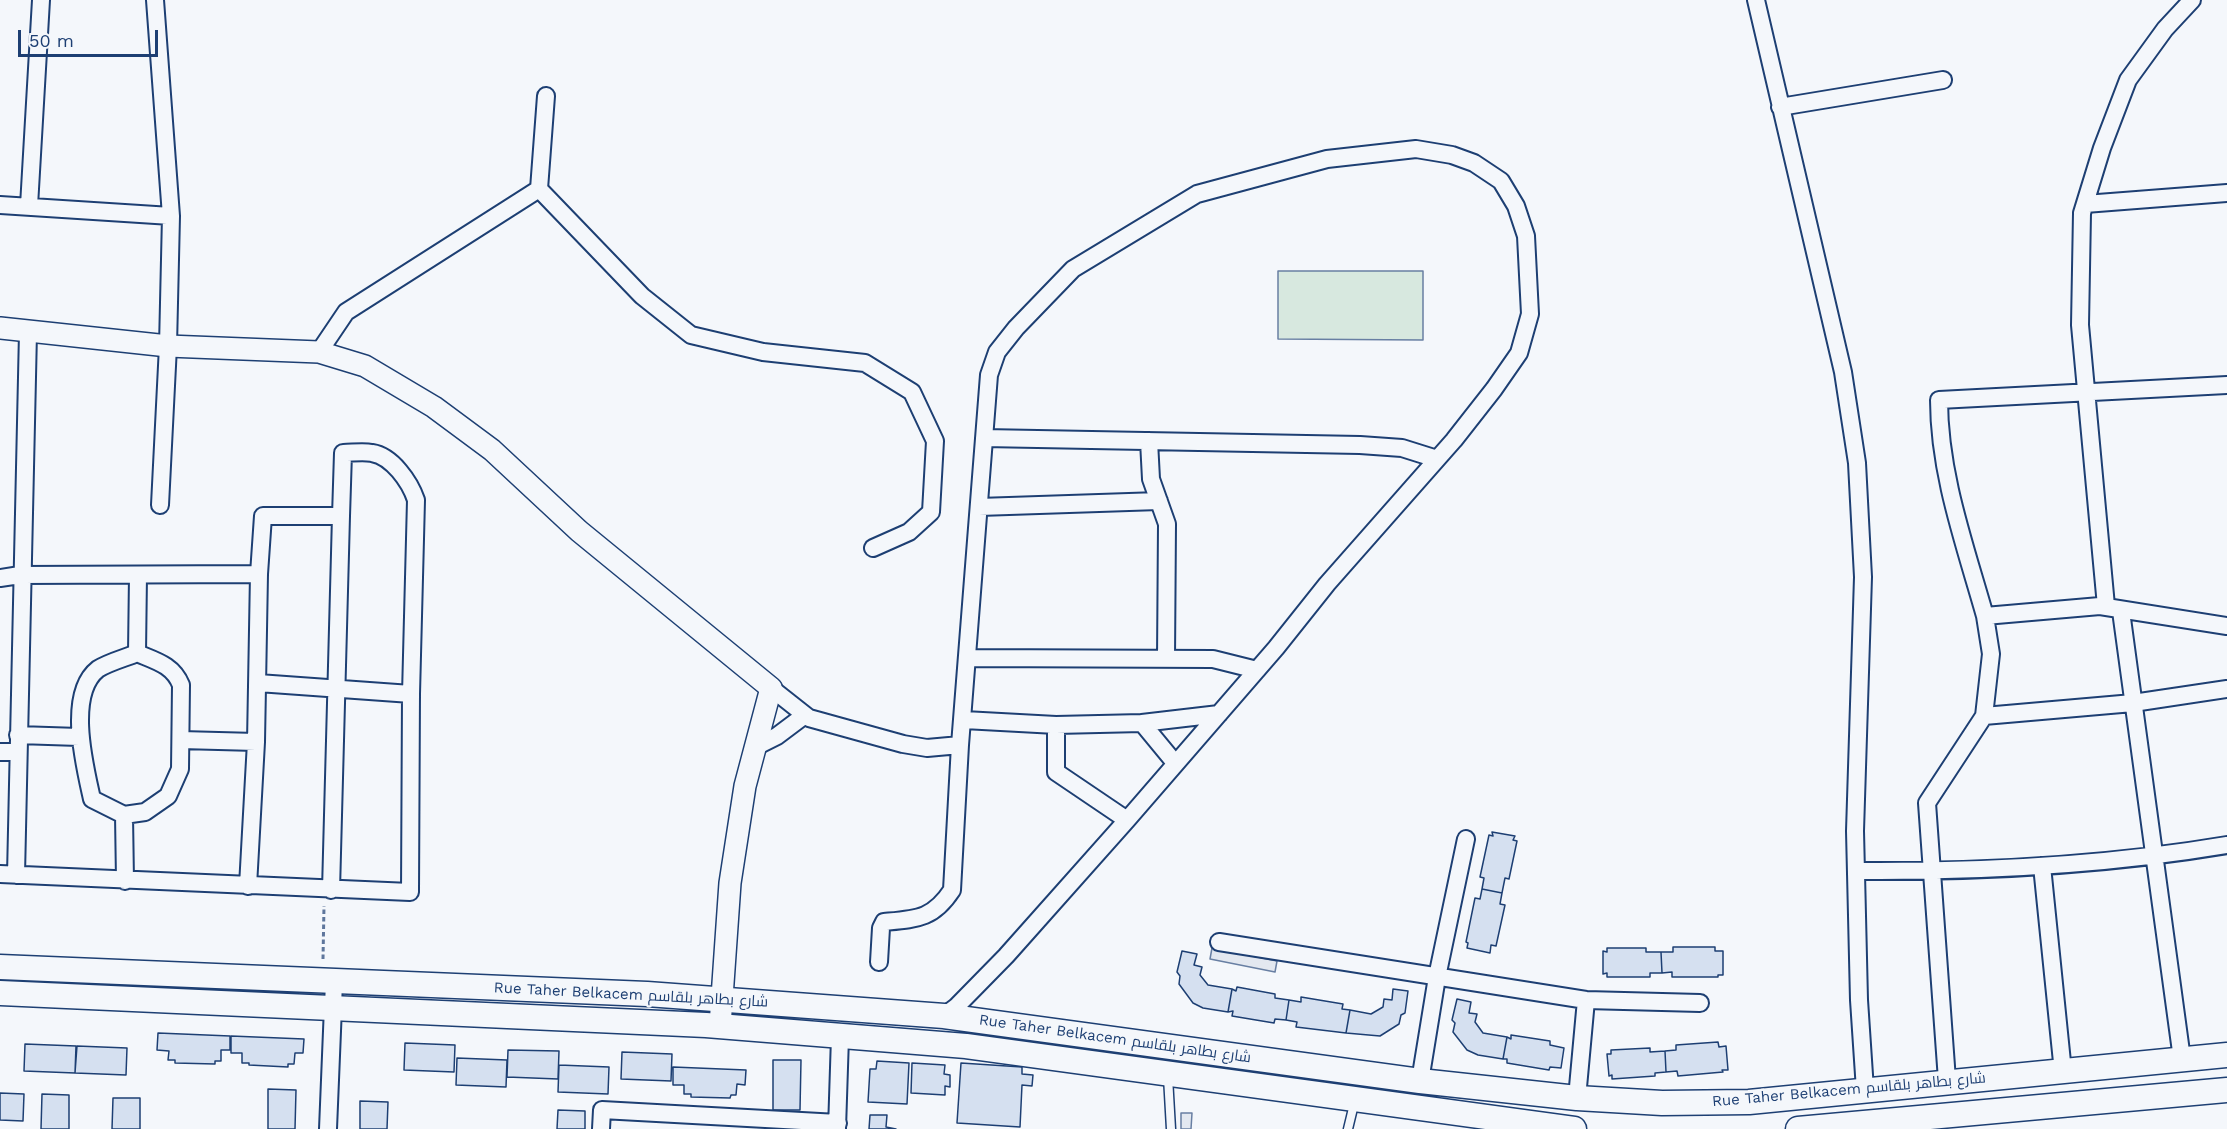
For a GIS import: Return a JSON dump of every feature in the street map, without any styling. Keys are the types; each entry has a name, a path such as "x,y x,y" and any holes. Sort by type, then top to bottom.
{"main road":[{"name":"Rue Taher Belkacem شارع بطاهر بلقاسم","path":"0,967 723,999 944,1016 1420,1081 1576,1098 1662,1103 1749,1102 1947,1080 2227,1055"},
{"name":"Rue Taher Belkacem شارع بطاهر بلقاسم","path":"0,993 720,1026 966,1046 1574,1129"},
{"path":"1798,1129 2227,1090"}],"street":[{"path":"29,206 41,0"},
{"path":"155,0 171,216 168,346 160,505"},
{"path":"1756,0 1843,372 1857,464 1863,577 1858,695 1856,871 1859,1000 1865,1090"},
{"path":"2182,1059 2133,703 2114,609 2085,393 2080,325 2082,213 2102,148 2128,80 2165,29 2192,0"},
{"path":"1780,107 1943,80"},
{"path":"546,96 539,189 642,296 691,335 763,352 865,363 912,392 935,441 931,512 909,532 873,548"},
{"path":"879,962 881,928 884,922 910,920 940,909 952,890 960,745 969,658 989,375 997,352 1016,328 1073,269 1197,194 1327,159 1416,149 1452,155 1474,163 1501,181 1516,206 1526,236 1530,274 1530,314 1519,353 1494,389 1437,459 1327,584 1257,670 1127,820 1006,956 944,1016"},
{"path":"319,352 346,312 539,189"},
{"path":"2085,204 2227,193"},
{"path":"0,205 171,216"},
{"path":"0,327 28,332 168,346 319,352 365,366 383,375 492,450 579,531 805,715 903,744 927,748 960,745"},
{"path":"28,332 20,575 18,743 8,875 328,890 410,892 411,694 417,518 413,491 400,472 381,456 372,453 343,453 328,890"},
{"path":"1947,1080 1927,803 1984,716 1991,654 1985,616 1947,480 1939,431 1939,400 2227,385"},
{"path":"984,438 1360,445 1402,448 1437,459"},
{"path":"1149,441 1150,479 1167,524 1166,659"},
{"path":"979,507 1159,501"},
{"path":"248,886 256,742 259,574 263,516 341,516"},
{"path":"0,579 20,575 259,574"},
{"path":"137,652 138,575"},
{"path":"1985,616 2114,609 2227,626"},
{"path":"137,652 167,666 176,674 181,685 180,769 168,795 145,812 124,815 92,799 79,737 85,691 91,677 99,669 137,652"},
{"path":"969,658 1213,659 1257,670"},
{"path":"258,682 411,694"},
{"path":"720,1026 730,883 745,786 771,687"},
{"path":"1984,716 2133,703 2227,689"},
{"path":"964,720 1056,725 1142,723 1218,714"},
{"path":"757,746 777,736 805,715"},
{"path":"1142,723 1175,763"},
{"path":"1056,725 1056,772 1127,820"},
{"path":"0,752 18,743 79,737"},
{"path":"181,740 256,742"},
{"path":"124,815 125,881"},
{"path":"1420,1081 1437,977 1466,838"},
{"path":"1856,871 1932,871 2042,866 2154,857 2227,845"},
{"path":"2042,866 2062,1071"},
{"path":"1219,942 1586,1000 1700,1003"},
{"path":"328,1129 334,982"},
{"path":"1576,1098 1586,1000"},
{"path":"601,1129 602,1110 838,1126 840,1037"}],"lane":[{"path":"1168,1074 1171,1129"},
{"path":"1348,1129 1355,1100"}],"path":[{"path":"323,958 328,890"}],"shaded area":[{"path":"1278,271 1423,271 1423,340 1278,339"},
{"path":"1212,948 1277,961 1275,972 1210,959"},
{"path":"1181,1113 1192,1113 1191,1129 1181,1129"}],"building":[{"path":"1492,832 1515,836 1513,840 1517,841 1509,879 1505,878 1502,893 1482,889 1484,878 1480,877 1489,835 1493,836"},
{"path":"1482,889 1502,893 1500,904 1505,905 1496,946 1491,945 1490,953 1467,948 1468,943 1466,942 1475,898 1480,899"},
{"path":"1673,947 1715,947 1715,951 1723,951 1723,975 1718,975 1718,977 1672,977 1672,972 1662,973 1661,952 1673,952"},
{"path":"1607,948 1646,948 1646,952 1661,952 1662,973 1650,973 1650,977 1607,977 1607,973 1603,974 1603,951 1607,952"},
{"path":"1182,951 1197,954 1194,965 1202,967 1200,975 1208,985 1232,989 1228,1012 1203,1008 1193,1003 1179,984 1180,976 1177,972"},
{"path":"1237,987 1275,994 1275,998 1289,1000 1286,1020 1275,1019 1274,1023 1232,1016 1233,1011 1228,1012 1232,989 1236,991"},
{"path":"1393,989 1408,991 1405,1013 1401,1015 1399,1024 1380,1036 1346,1033 1350,1010 1371,1014 1383,1007 1384,999 1392,1000"},
{"path":"1301,997 1343,1004 1342,1009 1350,1010 1346,1033 1296,1027 1297,1022 1286,1020 1289,1000 1301,1002"},
{"path":"1457,999 1471,1002 1469,1013 1477,1014 1475,1022 1483,1033 1507,1037 1503,1059 1478,1055 1467,1050 1453,1032 1455,1023 1452,1020"},
{"path":"158,1033 230,1036 230,1050 221,1050 221,1061 215,1061 215,1064 175,1063 175,1060 168,1060 169,1051 157,1050"},
{"path":"1511,1035 1550,1041 1550,1045 1564,1048 1561,1068 1550,1067 1549,1070 1507,1063 1507,1059 1503,1059 1507,1037 1511,1039"},
{"path":"231,1036 304,1039 303,1053 295,1053 294,1064 288,1064 288,1067 249,1065 249,1063 242,1063 242,1053 231,1053"},
{"path":"1718,1042 1719,1047 1726,1046 1728,1070 1678,1076 1677,1071 1666,1072 1665,1051 1676,1050 1676,1045"},
{"path":"405,1043 455,1045 454,1072 404,1070"},
{"path":"25,1044 76,1046 75,1073 24,1071"},
{"path":"77,1046 127,1048 126,1075 75,1073"},
{"path":"1650,1048 1650,1052 1665,1051 1666,1072 1655,1073 1655,1076 1612,1079 1612,1075 1609,1076 1607,1054 1611,1054 1611,1050"},
{"path":"508,1050 559,1051 558,1079 507,1077"},
{"path":"622,1052 672,1054 671,1081 621,1079"},
{"path":"457,1058 507,1060 506,1087 456,1085"},
{"path":"773,1060 801,1060 800,1110 773,1110"},
{"path":"877,1061 909,1063 907,1104 868,1102 870,1069 876,1069"},
{"path":"912,1063 945,1065 944,1074 950,1075 950,1087 945,1086 945,1095 911,1093"},
{"path":"961,1063 1022,1067 1022,1074 1033,1075 1032,1086 1022,1085 1020,1127 957,1123"},
{"path":"559,1065 609,1067 608,1094 558,1092"},
{"path":"673,1067 746,1070 745,1085 737,1084 736,1095 731,1095 730,1098 691,1097 691,1094 684,1094 684,1085 673,1085"},
{"path":"268,1089 296,1090 295,1129 268,1129"},
{"path":"0,1093 24,1094 23,1121 0,1120"},
{"path":"42,1094 69,1095 69,1129 41,1129"},
{"path":"113,1098 140,1098 140,1129 112,1129"},
{"path":"360,1101 388,1102 387,1129 360,1129"},
{"path":"558,1110 585,1111 585,1129 557,1129"},
{"path":"870,1115 887,1115 886,1127 896,1129 869,1129"}]}
